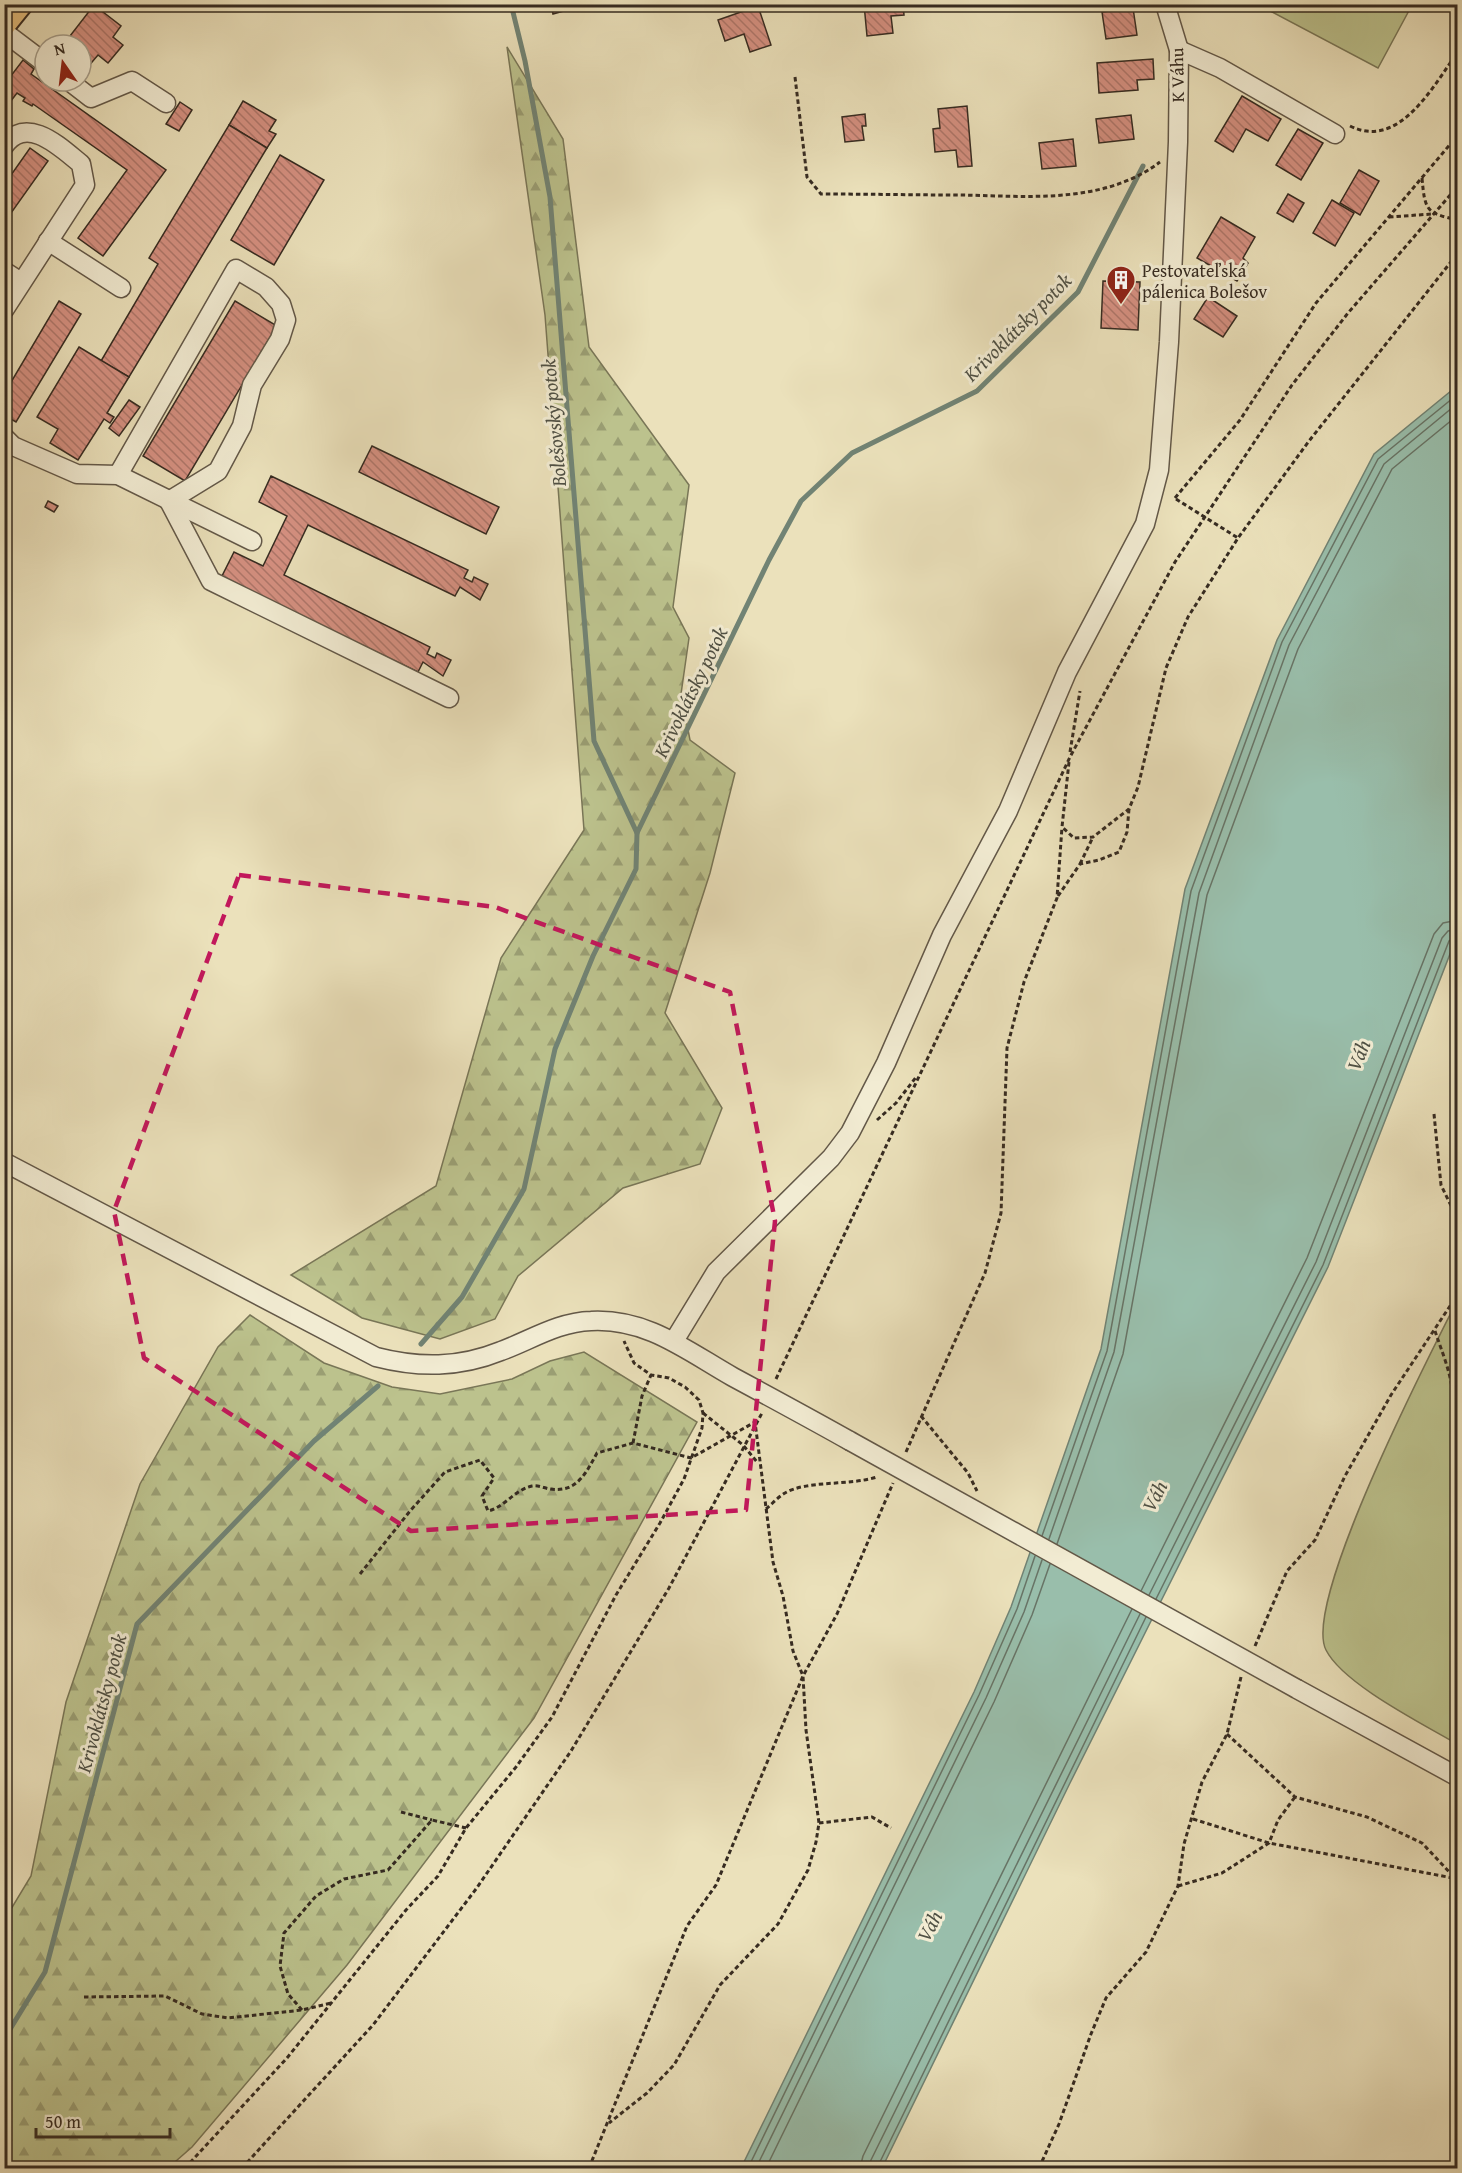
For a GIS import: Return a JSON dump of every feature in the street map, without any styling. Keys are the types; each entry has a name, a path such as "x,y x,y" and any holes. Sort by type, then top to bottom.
{"main road":[{"path":"4,25 21,4"}],"street":[{"name":"K Váhu","path":"674,1341 716,1272 831,1158 850,1133 886,1063 942,935 1008,811 1067,672 1145,524 1159,470 1169,342 1178,148 1179,50 1165,4"},
{"path":"4,32 33,54"},
{"path":"1179,50 1339,128"},
{"path":"85,93 91,98 132,81 166,103"},
{"path":"4,146 10,139 24,132 47,136 81,164 85,185 4,310"},
{"path":"48,241 121,288"},
{"path":"118,475 236,269 266,287 281,304 286,320 280,339 252,385 242,426 218,471 169,501"},
{"path":"4,271 21,282"},
{"path":"4,437 13,446 77,474 118,475 252,541"},
{"path":"169,501 211,581 448,698"},
{"path":"4,1162 376,1357 425,1366 451,1365 501,1352 567,1325 591,1321 624,1322 659,1333 768,1396 1458,1777"}],"path":[{"path":"1339,128 1366,131 1396,124 1414,112 1458,52"},
{"path":"795,77 807,177 821,194 1055,197 1105,189 1148,170 1178,148"},
{"path":"1238,538 1175,498 1239,420 1316,303 1458,135"},
{"path":"1422,178 1424,198 1432,214"},
{"path":"242,2169 373,2025 476,1889 571,1750 669,1588 755,1422 766,1407 768,1396 1070,757 1170,572 1203,517 1292,385 1348,313 1458,186"},
{"path":"1389,217 1432,214 1458,220"},
{"path":"1080,864 1119,852 1127,832 1130,809 1174,645 1188,617 1238,538 1348,389 1458,253"},
{"path":"1057,898 1062,827 1080,692 1076,679 1067,672"},
{"path":"903,1459 985,1273 1000,1213 1007,1048 1024,982 1057,898 1080,864 1093,837 1130,809"},
{"path":"1062,827 1074,838 1093,837"},
{"path":"850,1133 861,1132 884,1114 909,1087 923,1067"},
{"path":"1434,1114 1440,1185 1458,1220"},
{"path":"1452,1209 1458,1197"},
{"path":"1254,1647 1287,1571 1315,1540 1345,1476 1374,1425 1458,1294"},
{"path":"185,2169 287,2058 438,1876 466,1828 516,1767 552,1717 616,1595 684,1479 702,1428 703,1413 699,1401 685,1387 669,1378 651,1375 634,1363 623,1336 624,1322"},
{"path":"1435,1330 1450,1376 1453,1397 1451,1447 1458,1468"},
{"path":"633,1443 642,1396 651,1375"},
{"path":"703,1413 743,1445 759,1463"},
{"path":"921,1416 946,1442 968,1473 976,1489 977,1497"},
{"path":"360,1574 410,1510 445,1472 480,1460 494,1478 482,1496 488,1511 497,1509 515,1493 533,1486 552,1490 570,1488 584,1477 597,1453 633,1443 691,1458 755,1422"},
{"path":"608,2124 647,2093 674,2065 720,1986 778,1923 808,1870 819,1823 807,1730 803,1676 793,1651 783,1596 773,1562 755,1422"},
{"path":"766,1509 784,1493 804,1486 848,1484 879,1476"},
{"path":"589,2169 687,1926 716,1885 803,1676 837,1614 894,1480"},
{"path":"1039,2169 1059,2124 1106,1998 1146,1952 1178,1886 1184,1844 1202,1782 1227,1734 1245,1668"},
{"path":"1227,1734 1295,1797 1367,1817 1422,1843 1456,1879"},
{"path":"1178,1886 1222,1873 1269,1843 1278,1820 1295,1797"},
{"path":"401,1812 466,1828"},
{"path":"819,1823 872,1817 891,1828"},
{"path":"1193,1819 1269,1843 1456,1879"},
{"path":"302,2010 288,1994 280,1966 284,1933 316,1896 344,1879 388,1870 432,1820"},
{"path":"84,1997 165,1996 202,2013 228,2018 302,2010 332,2002"}],"highlighted area":[{"path":"239,875 495,907 730,992 775,1221 746,1510 411,1531 144,1358 114,1211"}],"green space":[{"path":"1259,5 1412,5 1378,68"},
{"path":"507,47 563,139 589,347 689,485 673,607 689,638 681,694 690,740 735,773 710,873 665,1013 722,1108 700,1164 623,1188 518,1276 495,1319 440,1339 362,1318 291,1275 436,1186 501,958 584,830 545,315"},
{"path":"1457,1301 1457,1744 1385,1702 1349,1676 1335,1663 1326,1650 1324,1624 1333,1583 1372,1478"},
{"path":"250,1315 324,1363 392,1387 440,1394 512,1379 550,1361 584,1352 697,1422 534,1718 347,1965 192,2147 168,2168 5,2168 5,1919 31,1876 66,1702 140,1484 218,1347"}],"water":[{"name":"Váh","path":"1457,386 1457,936 1328,1267 1070,1783 882,2168 741,2168 974,1692 1011,1607 1101,1349 1185,889 1277,640 1374,454"}],"building":[{"path":"551,4 578,4 578,7 553,14"},
{"path":"864,4 903,4 904,15 891,16 893,33 867,36"},
{"path":"94,5 121,26 113,37 123,45 108,63 98,55 93,61 93,33 72,33"},
{"path":"758,6 771,45 750,52 744,34 725,41 718,20"},
{"path":"1133,8 1137,35 1106,39 1102,12"},
{"path":"1153,59 1154,79 1137,80 1138,90 1099,93 1097,63"},
{"path":"23,60 33,68 31,74 33,75 33,93 58,93 166,170 103,256 78,238 127,170 33,104 32,106 23,101 25,98 17,93 4,110 4,85"},
{"path":"1242,96 1281,119 1268,141 1246,129 1233,152 1215,141"},
{"path":"243,101 276,120 269,131 276,134 267,148 229,125"},
{"path":"180,102 192,110 179,131 166,124"},
{"path":"967,106 972,166 958,167 956,150 935,152 933,129 940,128 938,109"},
{"path":"865,114 866,126 862,126 864,140 845,142 842,117"},
{"path":"1131,115 1134,139 1099,143 1096,119"},
{"path":"229,125 267,148 129,377 101,361 158,264 149,258"},
{"path":"1298,129 1323,143 1301,180 1276,165"},
{"path":"1073,139 1076,166 1042,169 1039,143"},
{"path":"30,148 48,161 4,223 4,185"},
{"path":"280,155 324,180 274,265 231,240"},
{"path":"1359,170 1379,181 1360,215 1340,203"},
{"path":"1288,194 1304,203 1293,222 1277,213"},
{"path":"1332,200 1354,213 1335,246 1313,233"},
{"path":"1221,217 1255,237 1243,258 1248,263 1237,281 1197,258"},
{"name":"Pestovateľská pálenica Bolešov","path":"1103,281 1140,282 1138,330 1101,328"},
{"path":"1208,297 1237,316 1223,337 1194,319"},
{"path":"59,301 81,314 16,422 4,415 4,394"},
{"path":"235,301 277,326 185,481 143,456"},
{"path":"79,347 129,377 107,413 114,417 110,423 104,419 78,460 50,443 58,429 37,417"},
{"path":"129,400 140,407 119,436 109,428"},
{"path":"372,446 499,507 486,534 359,472"},
{"path":"271,476 468,570 464,578 472,582 474,577 488,584 480,600 460,587 455,596 308,525 284,575 430,647 427,654 435,658 437,653 451,660 443,676 423,662 418,672 221,578 234,552 263,566 287,516 259,502"},
{"path":"48,501 58,506 54,512 45,507"}],"waterway":[{"name":"Bolešovský potok","path":"511,4 525,61 550,197 594,741 637,833"},
{"name":"Krivoklátsky potok","path":"421,1344 462,1297 524,1189 555,1049 593,956 636,869 637,833 769,560 801,501 852,453 977,391 1078,292 1143,166"},
{"name":"Krivoklátsky potok","path":"4,2039 45,1972 137,1624 314,1441 378,1386"}],"place":[{"name":"Pestovateľská pálenica Bolešov","path":"1121,306"}]}
